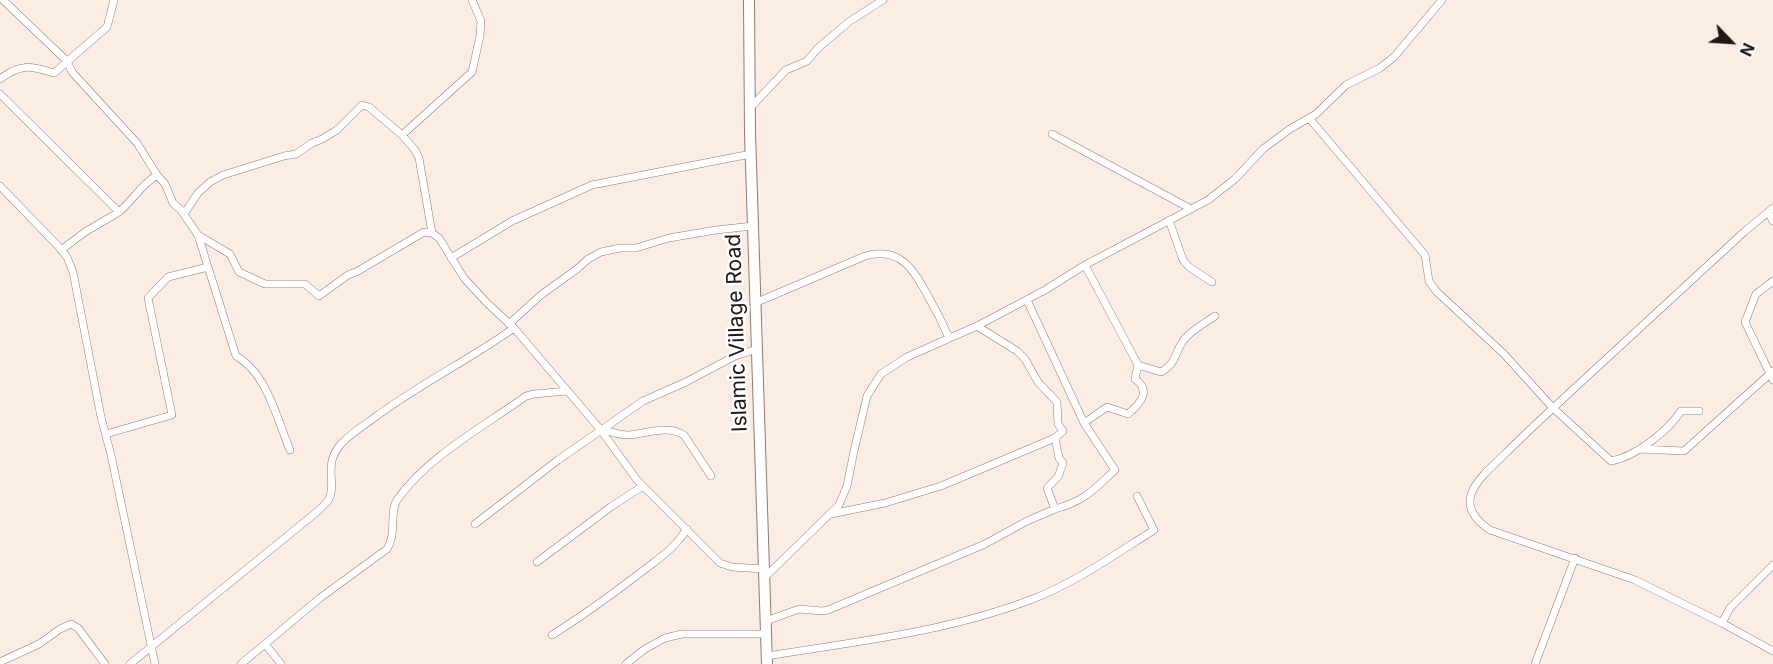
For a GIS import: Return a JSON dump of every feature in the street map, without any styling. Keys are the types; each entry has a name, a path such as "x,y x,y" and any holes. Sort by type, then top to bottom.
{"street":[{"path":"3,0 67,61 78,79 137,143 156,175 165,184 173,203 184,214 198,235 236,356 245,361 267,394 290,450"},
{"path":"0,79 15,68 25,66 54,74 106,27 114,0"},
{"path":"402,135 472,72 481,21 472,0"},
{"name":"Islamic Village Road","path":"749,0 751,154 766,660"},
{"path":"750,108 786,70 807,61 818,48 850,21 883,0"},
{"path":"198,235 230,254 239,272 265,284 305,284 319,296 348,275 424,232 432,233 439,238 464,278 511,326 600,429 642,486 720,563 764,573 839,505 847,486 867,396 881,374 906,357 977,326 1027,300 1085,265 1208,200 1235,179 1263,149 1328,105 1346,86 1380,68 1394,57 1442,0"},
{"path":"0,94 119,212"},
{"path":"184,214 198,193 210,182 223,175 296,154 338,130 362,105 369,107 402,135 415,150 419,159 432,233"},
{"path":"1309,118 1425,255 1429,281 1436,291 1504,354 1553,408 1611,461 1640,449 1675,420 1681,411 1699,411"},
{"path":"1052,134 1191,208"},
{"path":"451,258 512,221 592,185 751,154"},
{"path":"61,250 85,232 119,212 146,182 156,175"},
{"path":"0,186 61,250 73,272 155,664"},
{"path":"1773,221 1770,210 1744,232 1477,481 1470,499 1475,518 1490,530 1635,580 1773,651"},
{"path":"1169,220 1183,260 1212,282"},
{"path":"130,664 318,511 328,500 331,491 330,466 334,452 343,442 393,404 487,347 588,259 601,252 620,248 636,248 669,238 753,226"},
{"path":"755,303 865,256 884,253 902,260 913,269 949,338"},
{"path":"1084,423 1107,407 1128,414 1142,399 1144,391 1141,383 1135,379 1138,365 1085,265"},
{"path":"106,434 172,415 148,298 168,277 208,267"},
{"path":"1640,449 1683,451 1772,375 1745,322 1756,294 1773,280"},
{"path":"766,621 799,609 828,610 985,544 1027,521 1074,504 1115,470 1084,423 1027,300"},
{"path":"1138,365 1161,372 1169,368 1184,340 1215,316"},
{"path":"831,514 885,503 941,486 1055,438 1063,431 1058,424 1057,402 1038,382 1032,368 1017,351 977,326"},
{"path":"475,524 600,429 643,400 686,382 735,356 757,349"},
{"path":"241,664 320,598 387,549 392,539 395,503 429,464 526,396 567,391"},
{"path":"600,429 627,435 657,430 679,432 684,435 711,476"},
{"path":"1055,438 1059,458 1063,463 1058,477 1047,488 1055,509"},
{"path":"537,562 642,486"},
{"path":"766,660 950,625 1031,600 1083,575 1154,530 1137,496"},
{"path":"552,635 622,588 677,544 687,529"},
{"path":"1535,664 1575,558"},
{"path":"1722,623 1730,608 1773,565"},
{"path":"0,662 39,644 60,628 71,624 78,628 105,664"},
{"path":"626,664 645,649 665,638 674,636 726,633 766,634"},
{"path":"265,644 281,664"}]}
